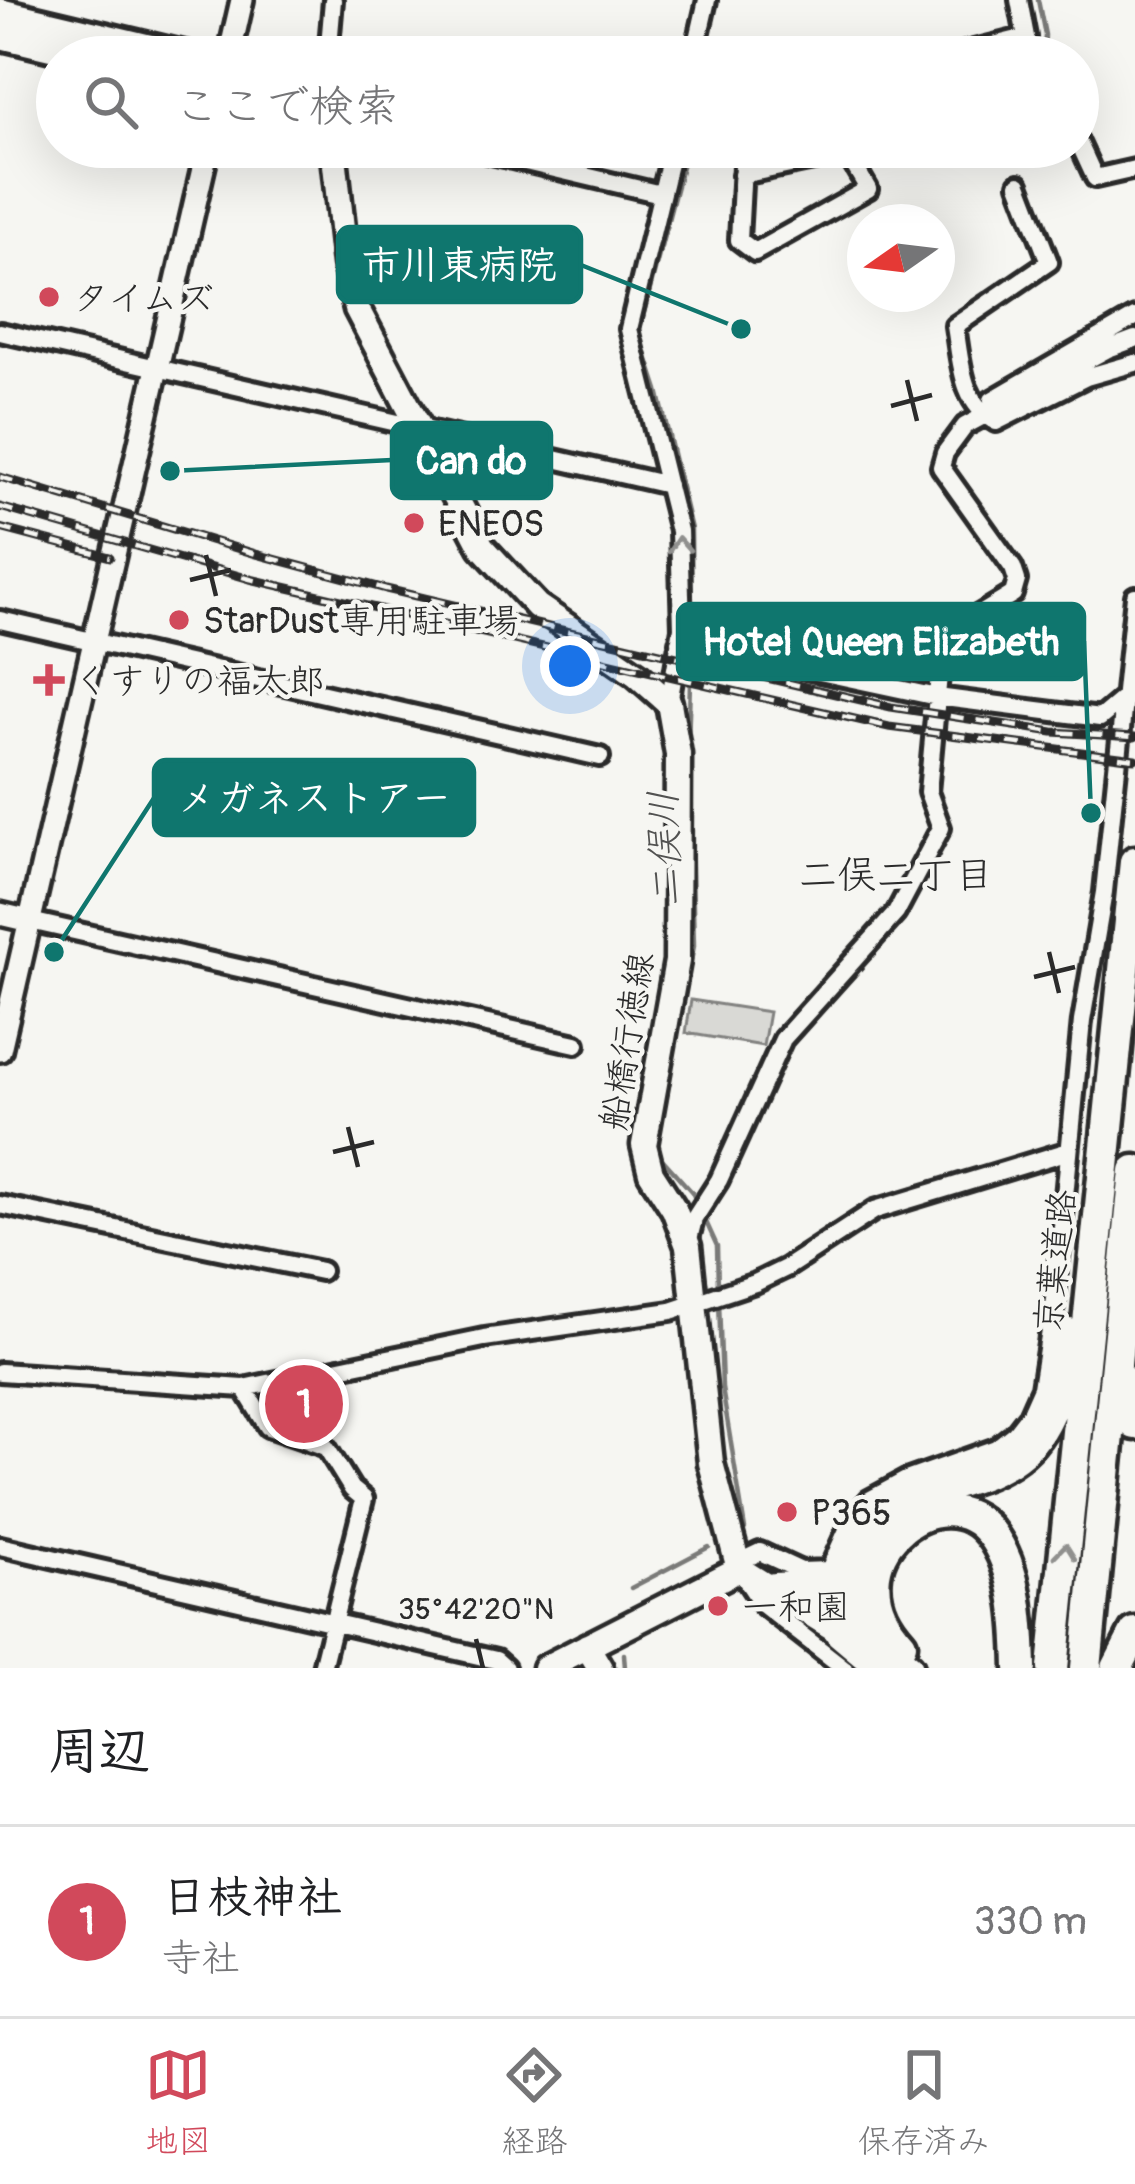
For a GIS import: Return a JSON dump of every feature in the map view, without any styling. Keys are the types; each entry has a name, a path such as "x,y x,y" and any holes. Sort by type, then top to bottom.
{"highway":[{"name":"京葉道路","path":"1053,1668 1135,862"},
{"path":"908,1668 876,1640 857,1615 852,1567 865,1535 888,1508 975,1479 1010,1461 1027,1447 1041,1425 1068,1353 1076,1253 1103,1158"},
{"name":"京葉道路","path":"1086,1668 1135,1171"},
{"path":"1135,1383 1135,1424"},
{"path":"928,1668 893,1635 880,1612 875,1567 896,1531 929,1515 946,1513 978,1521 997,1543 1013,1590 1021,1668"},
{"path":"773,1588 828,1586 852,1567"},
{"path":"840,1632 883,1668"},
{"path":"1117,1668 1135,1633"}],"main road":[{"path":"0,22 57,36"},
{"path":"336,168 352,296 473,530 494,562 537,606 636,674 669,703"},
{"name":"船橋行徳線","path":"669,703 678,754 677,961 644,1145 651,1173 674,1209 711,1297 711,1463 740,1569"},
{"path":"545,1668 594,1657 740,1569 908,1668"}],"street":[{"path":"234,36 242,0"},
{"path":"330,36 333,0"},
{"path":"699,36 707,0"},
{"path":"1019,0 1026,36"},
{"path":"0,7 121,36"},
{"path":"0,40 36,49"},
{"path":"0,1051 203,168"},
{"path":"551,168 661,194"},
{"path":"668,168 629,329 679,530 679,642 669,703"},
{"path":"742,168 739,240 755,252 868,189 856,168"},
{"path":"742,175 775,168"},
{"path":"1090,168 1095,178 1135,169"},
{"path":"1019,184 1049,262 955,326 968,395 984,416 996,422 1086,376 1135,363"},
{"path":"984,416 988,402 1135,316"},
{"path":"0,332 668,484"},
{"path":"688,1246 694,1219 718,1180 783,1039 896,913 940,828 928,792 942,644 946,635 1013,594 1017,580 941,467 956,433 1108,349 1135,339"},
{"path":"844,1668 762,1604 740,1569 741,1562 760,1552 801,1571 829,1570 851,1521 869,1500 906,1480 996,1448 1015,1433 1041,1388 1049,1349 1082,1021 1104,892 1135,596"},
{"path":"0,620 600,757"},
{"path":"679,642 937,697 1100,718 1125,697"},
{"path":"0,914 576,1045"},
{"path":"0,1372 244,1388 484,1338 671,1311 755,1283 808,1256 875,1210 1069,1151"},
{"path":"0,1205 321,1271"},
{"path":"244,1388 268,1427 326,1448 352,1489 364,1499 322,1668"},
{"path":"0,1546 496,1660 505,1668"}],"shaded area":[{"path":"691,1000 769,1012 763,1046 686,1033"}],"waterway":[{"name":"二俣川","path":"1038,0 1045,36"},
{"name":"二俣川","path":"682,168 639,332 691,529 692,639"},
{"name":"二俣川","path":"688,747 691,651"},
{"name":"二俣川","path":"671,1063 694,946 690,789"},
{"name":"二俣川","path":"660,1121 656,1152 697,1203"},
{"name":"二俣川","path":"702,1213 717,1246 718,1289"},
{"name":"二俣川","path":"719,1300 722,1388 745,1529 741,1531"},
{"name":"二俣川","path":"631,1588 709,1547"},
{"name":"二俣川","path":"624,1654 625,1668"}],"railway":[{"path":"0,477 386,589 891,707 1053,732 1135,737"},
{"path":"0,507 250,579 889,727 1135,759"},
{"path":"0,528 110,557"}],"place":[{"name":"タイムズ","path":"49,297"},
{"name":"市川東病院","path":"741,329"},
{"name":"Can do","path":"170,471"},
{"name":"ENEOS","path":"414,523"},
{"name":"StarDust専用駐車場","path":"179,620"},
{"name":"くすりの福太郎","path":"49,680"},
{"name":"Hotel Queen Elizabeth","path":"1091,813"},
{"name":"メガネストアー","path":"54,952"},
{"name":"日枝神社","path":"304,1404"},
{"name":"P365","path":"787,1512"},
{"name":"一和園","path":"718,1606"}],"district":[{"name":"二俣二丁目","path":"896,874"}]}
